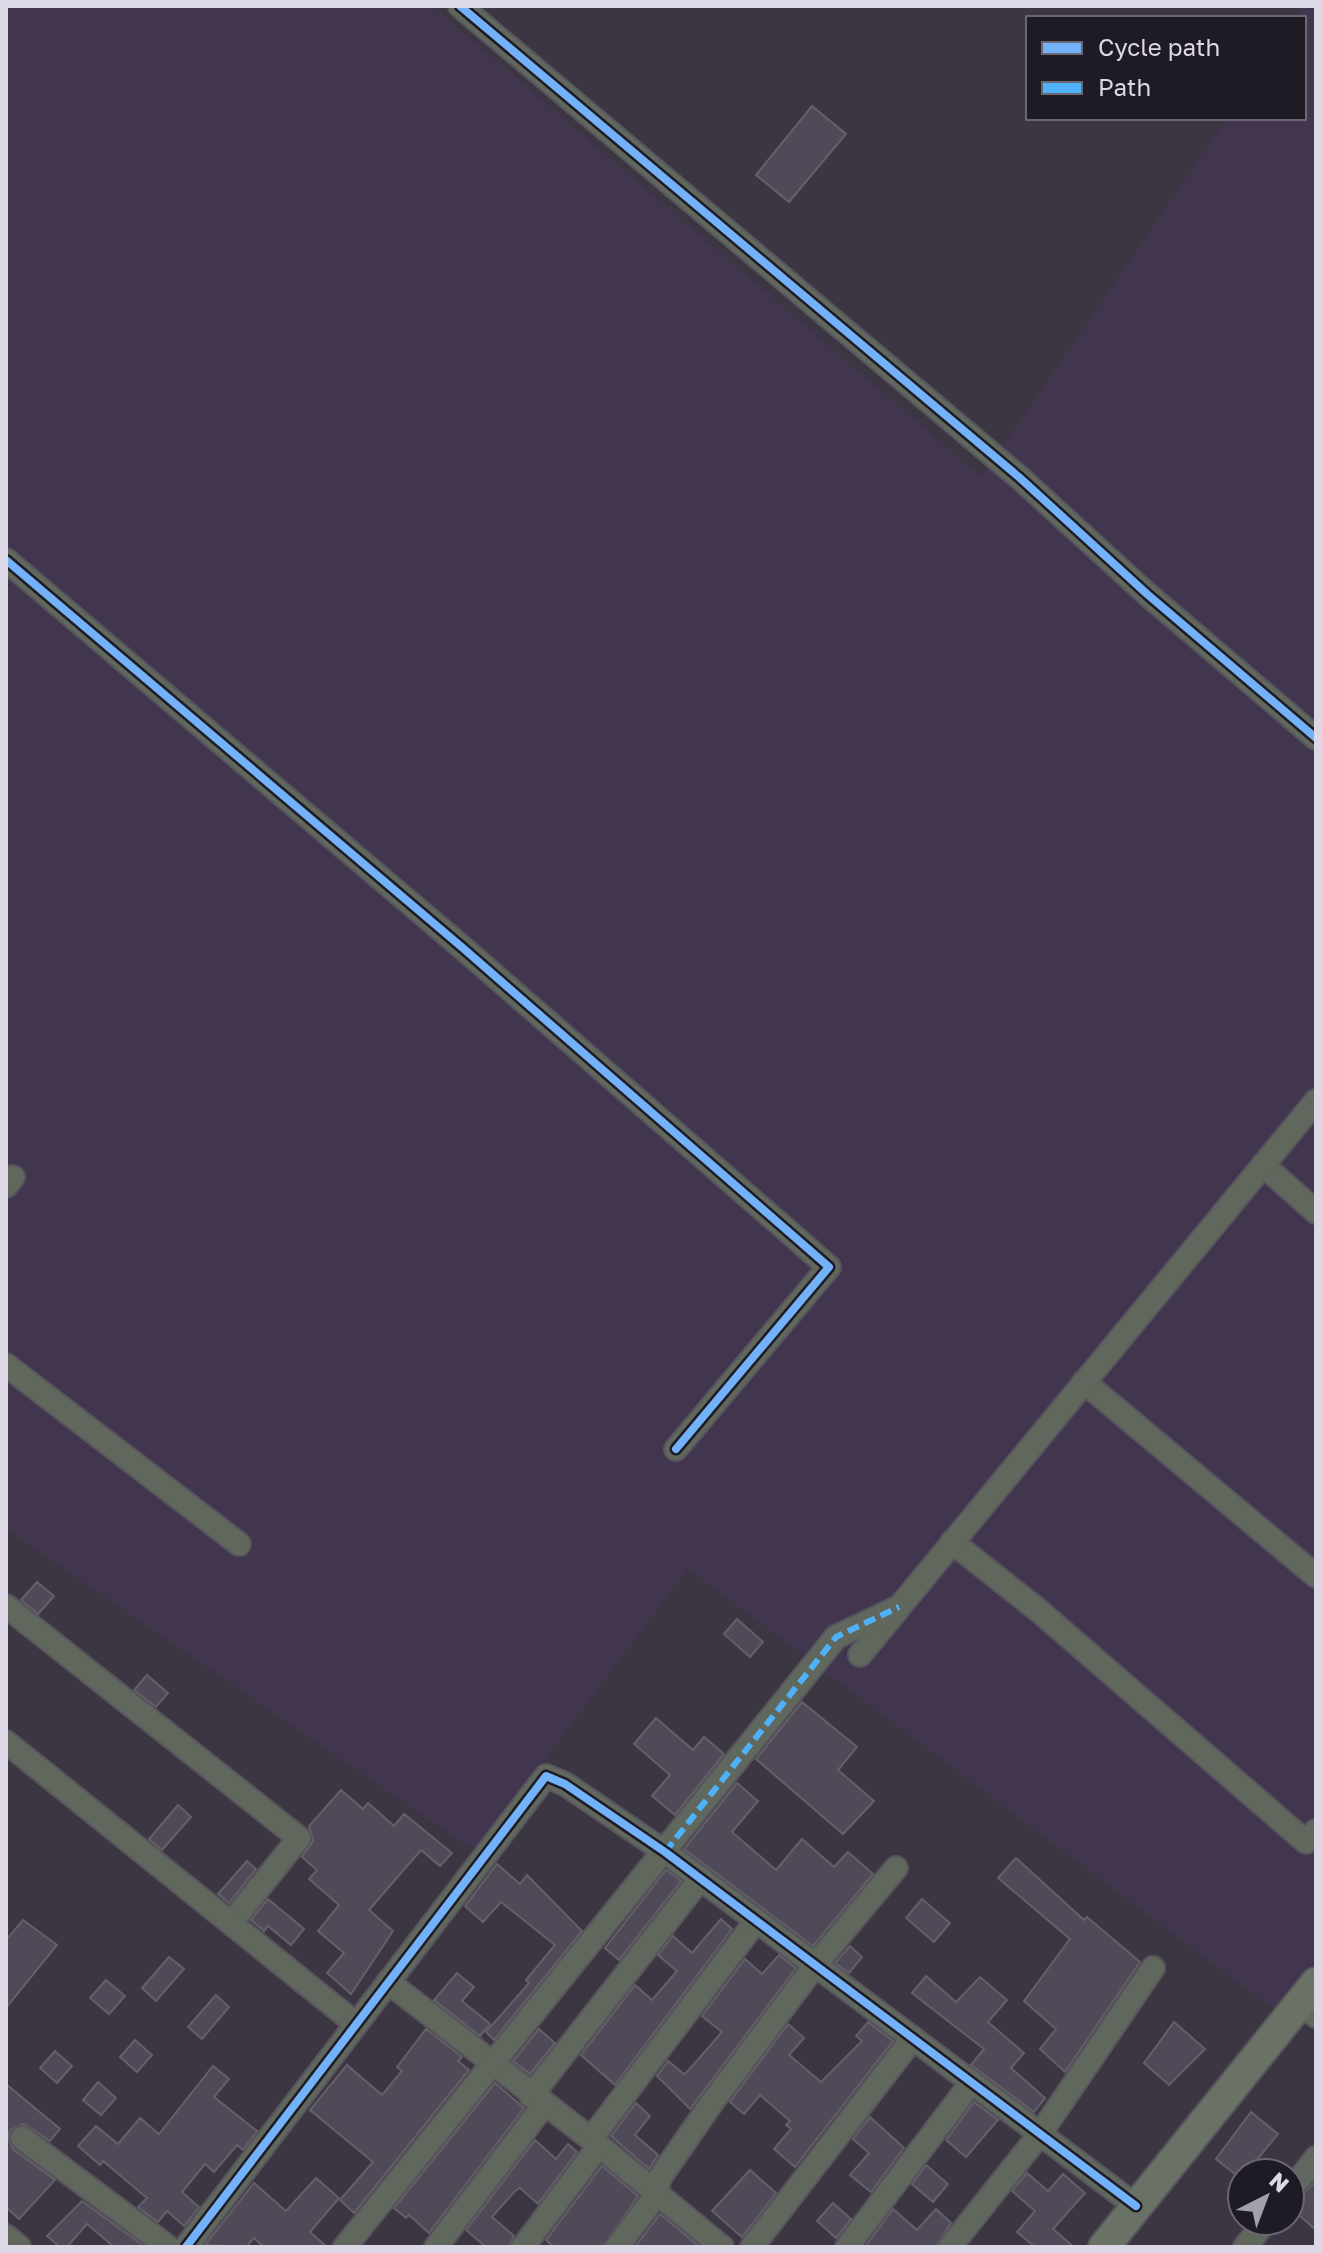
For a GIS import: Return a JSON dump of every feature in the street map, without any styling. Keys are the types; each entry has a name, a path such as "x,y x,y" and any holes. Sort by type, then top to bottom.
{"street":[{"path":"460,6 1020,478 1147,594 1316,738"},
{"path":"6,560 464,949 829,1267 676,1449"},
{"path":"860,1655 1316,1101"},
{"path":"1263,1165 1316,1212"},
{"path":"6,1365 239,1544"},
{"path":"1084,1382 1316,1576"},
{"path":"952,1542 1038,1610 1306,1842 1316,1831"},
{"path":"6,1606 299,1838 231,1923"},
{"path":"345,2247 836,1637 899,1607"},
{"path":"6,1742 356,2024"},
{"path":"186,2247 545,1776 565,1784 665,1852 1136,2206"},
{"path":"617,2247 657,2194 659,2179 711,2104 816,1964 896,1868"},
{"path":"436,2247 538,2100 700,1879"},
{"path":"523,2247 756,1921"},
{"path":"950,2247 1040,2134 1153,1968"},
{"path":"388,1982 492,2066 595,2143 722,2247"},
{"path":"1104,2247 1310,2000"},
{"path":"752,2247 913,2038"},
{"path":"847,2247 972,2082"},
{"path":"22,2138 168,2247"},
{"path":"6,2236 19,2247"}],"shaded area":[{"path":"6,6 432,6 982,477 1226,120 1306,120 1306,16 1296,16 1303,6 1316,6 1316,1982 1284,2017 688,1569 476,1852 6,1529"}],"building":[{"path":"812,106 846,134 789,202 756,175"},
{"path":"37,1582 54,1596 38,1614 21,1600"},
{"path":"737,1619 763,1642 750,1657 724,1634"},
{"path":"147,1675 168,1693 156,1707 134,1690"},
{"path":"802,1702 857,1747 838,1770 874,1801 843,1834 756,1759"},
{"path":"656,1718 693,1750 704,1737 724,1754 675,1815 652,1796 670,1775 634,1744"},
{"path":"737,1783 758,1801 732,1832 776,1870 802,1839 834,1867 848,1852 873,1874 813,1946 684,1849"},
{"path":"341,1790 363,1809 368,1803 394,1826 404,1814 452,1853 440,1866 421,1850 369,1910 393,1931 351,1994 327,1973 344,1953 318,1931 339,1905 309,1879 317,1870 302,1857 313,1841 309,1826"},
{"path":"178,1805 191,1817 162,1850 149,1839"},
{"path":"1016,1858 1084,1920 1087,1917 1140,1962 1065,2072 1040,2049 1056,2029 1024,2001 1070,1939 998,1878"},
{"path":"247,1861 256,1869 229,1903 218,1894"},
{"path":"497,1864 520,1884 527,1875 582,1931 494,2040 486,2032 529,1983 526,1980 555,1945 501,1902 483,1922 465,1906"},
{"path":"666,1870 681,1881 619,1960 605,1948"},
{"path":"268,1899 304,1929 291,1945 268,1926 264,1931 251,1920"},
{"path":"922,1899 950,1923 934,1942 906,1918"},
{"path":"721,1919 732,1929 615,2085 581,2055 635,1985 652,2000 677,1971 658,1955 673,1936 692,1953"},
{"path":"23,1920 57,1945 6,2008 6,1940"},
{"path":"850,1946 862,1957 849,1973 835,1963"},
{"path":"779,1955 796,1968 690,2109 657,2076 668,2061 684,2074 687,2072 722,2032 702,2016 745,1959 762,1974"},
{"path":"169,1957 184,1969 156,2001 142,1988"},
{"path":"457,1973 474,1987 462,2001 490,2024 480,2036 434,2000"},
{"path":"926,1976 956,2002 980,1977 1007,2000 988,2022 1024,2053 1011,2068 1045,2098 1034,2112 971,2065 984,2049 912,1993"},
{"path":"106,1980 125,1996 109,2014 90,1998"},
{"path":"216,1995 229,2007 202,2039 188,2027"},
{"path":"868,2022 893,2041 795,2167 774,2149 791,2129 786,2125 790,2121 760,2095 744,2114 730,2102 788,2024 804,2038 789,2055 821,2082 862,2041 856,2036"},
{"path":"1174,2022 1205,2049 1169,2085 1144,2063"},
{"path":"426,2029 462,2057 458,2061 469,2070 354,2213 340,2200 373,2162 310,2110 347,2065 382,2095 402,2071 397,2067"},
{"path":"539,2029 555,2043 530,2074 513,2061"},
{"path":"135,2040 152,2055 137,2072 120,2057"},
{"path":"55,2051 72,2066 57,2083 40,2068"},
{"path":"213,2066 229,2079 214,2097 257,2131 243,2150 237,2145 214,2172 205,2164 182,2192 199,2207 184,2226 167,2211 158,2222 138,2207 147,2198 103,2161 100,2165 78,2146 96,2126 118,2144 140,2118 159,2134"},
{"path":"98,2082 116,2098 101,2115 83,2100"},
{"path":"495,2083 524,2108 429,2233 409,2215 406,2218 394,2208"},
{"path":"6,2084 60,2129 50,2141 24,2124 10,2130 8,2137 13,2149 55,2180 19,2219 6,2207"},
{"path":"974,2102 998,2120 966,2157 946,2140"},
{"path":"636,2103 650,2116 635,2135 658,2155 649,2169 611,2136"},
{"path":"1251,2112 1278,2134 1259,2157 1226,2157 1226,2167 1216,2159"},
{"path":"870,2117 904,2148 871,2192 850,2175 869,2153 853,2139"},
{"path":"535,2140 556,2159 568,2144 577,2152 538,2204 520,2188 515,2191 492,2217 514,2236 509,2247 486,2247 466,2230"},
{"path":"926,2165 948,2184 933,2202 912,2184"},
{"path":"602,2166 638,2196 603,2247 554,2247 546,2240"},
{"path":"750,2170 776,2193 742,2237 712,2211"},
{"path":"1027,2173 1048,2191 1063,2174 1085,2193 1053,2229 1074,2247 1035,2247 1017,2232 1035,2211 1012,2191"},
{"path":"316,2178 339,2198 310,2232 327,2247 264,2247 254,2238 246,2247 205,2245 254,2183 286,2211"},
{"path":"1316,2181 1316,2230 1306,2221 1306,2191"},
{"path":"82,2201 145,2247 114,2247 87,2224 67,2247 60,2247 47,2236"},
{"path":"833,2203 851,2219 836,2238 817,2221"},
{"path":"893,2209 917,2230 936,2209 951,2223 936,2247 865,2247"},
{"path":"660,2214 700,2247 635,2247"}],"marked path":[{"path":"665,1852 836,1637 899,1607"}],"cycle path":[{"path":"460,6 1020,478 1147,594 1316,738"},
{"path":"6,560 464,949 829,1267 676,1449"},
{"path":"186,2247 546,1776 565,1784 665,1852 1136,2206"}]}
